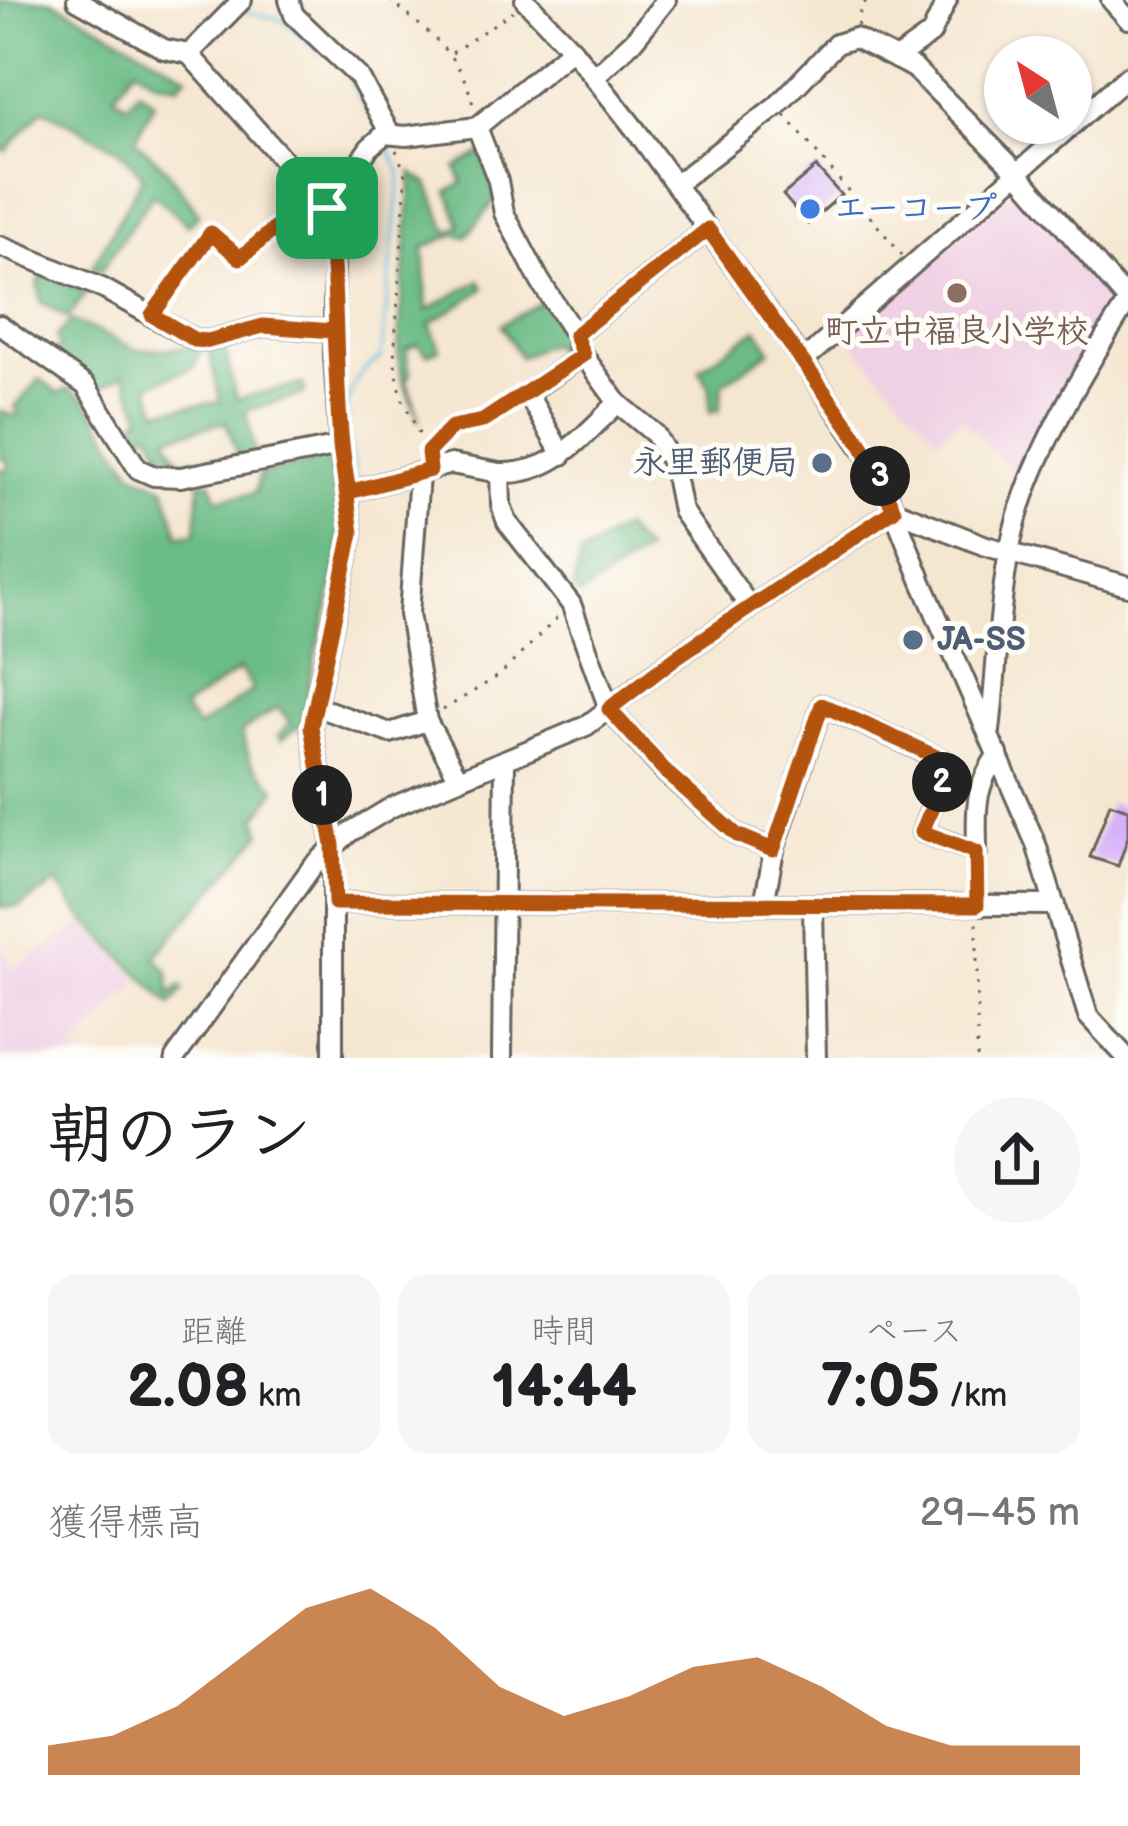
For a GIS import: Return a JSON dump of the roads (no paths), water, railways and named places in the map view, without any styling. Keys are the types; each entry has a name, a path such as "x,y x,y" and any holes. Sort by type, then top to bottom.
{"street":[{"path":"77,0 164,49 190,54 321,202 337,280 334,331 340,446 355,491 350,550 311,727 333,845 333,1058"},
{"path":"289,0 294,16 359,77 385,135"},
{"path":"594,77 634,40 666,0"},
{"path":"896,59 931,34 947,0"},
{"path":"1111,0 1128,20"},
{"path":"526,1 572,49 676,184 862,445 1036,844 1088,1016 1127,1058"},
{"path":"190,54 236,6"},
{"path":"676,184 777,106 836,44 855,38 914,68 1018,174 1128,301 1064,411 1020,506 1010,550 990,734"},
{"path":"321,202 385,135 477,128 572,49"},
{"path":"803,361 1128,76"},
{"path":"477,128 499,181 504,213 539,280 583,355 619,403 656,434 673,466 682,511 750,608"},
{"path":"575,335 708,229"},
{"path":"0,246 89,282 195,340 208,341 263,326 334,331"},
{"path":"0,325 86,386 138,469 154,476 181,477 340,446"},
{"path":"562,455 527,393 583,355"},
{"path":"355,491 426,466 451,464 525,474 562,455 619,403"},
{"path":"426,466 409,614 427,722 459,779"},
{"path":"500,473 507,522 571,604 609,709 667,773 737,835 773,850"},
{"path":"894,510 986,546 1128,586"},
{"path":"175,1058 312,867 333,845 392,807 557,740 609,709 675,658 894,510"},
{"path":"764,904 773,850 822,705 950,763 922,832 976,852 974,812 998,754"},
{"path":"329,711 390,733 427,722"},
{"path":"502,1058 506,760"},
{"path":"335,903 1055,904"},
{"path":"813,907 816,1058"}],"waterway":[{"path":"100,0 113,10"},
{"path":"243,11 284,20 322,54"},
{"path":"126,17 171,41"},
{"path":"180,43 186,43 191,33 212,18"},
{"path":"350,81 369,114"},
{"path":"347,420 354,384 381,358 401,173 386,143"},
{"path":"348,436 355,480"},
{"path":"338,645 349,611 354,567"}],"place":[{"name":"エーコープ","path":"810,209"},
{"name":"町立中福良小学校","path":"957,293"},
{"name":"永里郵便局","path":"822,463"},
{"name":"JA-SS","path":"913,640"}]}
